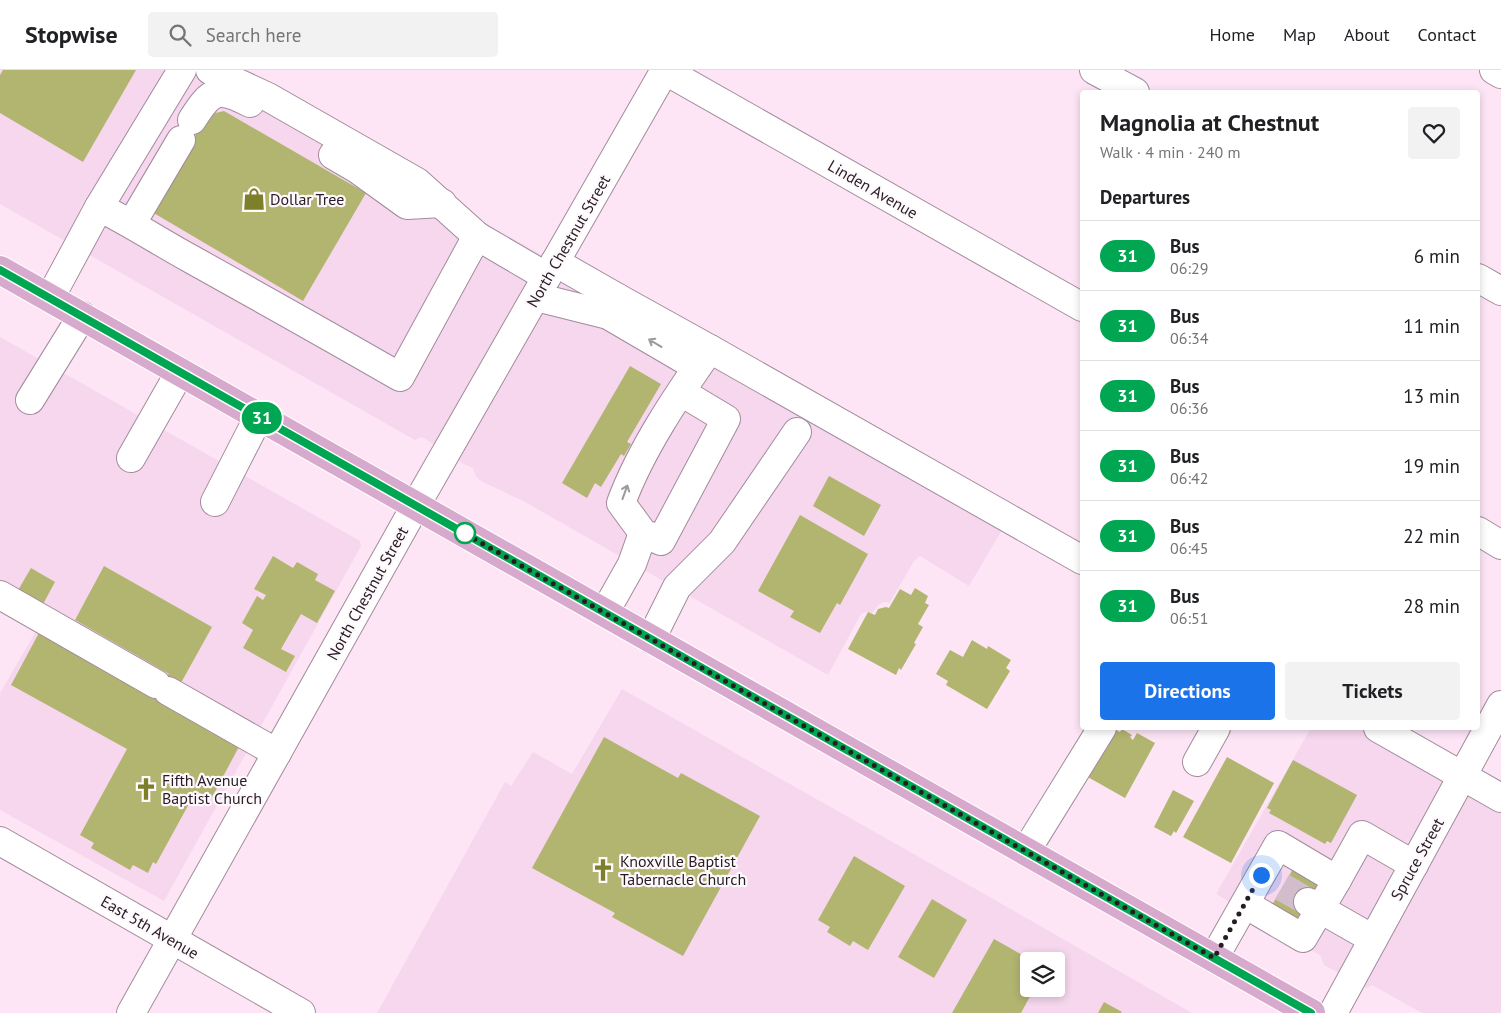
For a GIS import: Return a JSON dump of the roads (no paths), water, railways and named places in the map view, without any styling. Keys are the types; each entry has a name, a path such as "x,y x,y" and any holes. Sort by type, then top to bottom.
{"main road":[{"path":"0,270 1311,1013"}],"street":[{"path":"50,298 99,207 182,70"},
{"path":"210,70 268,97 408,177 442,203 477,236 546,279 613,306 704,358 1080,559"},
{"name":"North Chestnut Street","path":"131,1013 416,505 664,70"},
{"name":"Linden Avenue","path":"664,70 1080,306"},
{"path":"1094,70 1131,90"},
{"path":"1494,70 1501,74"},
{"path":"132,223 204,101 218,92 233,94 253,105 358,169 407,205 442,203"},
{"path":"99,207 132,223 172,248 400,377 477,236"},
{"path":"546,279 613,306"},
{"path":"1480,279 1501,291"},
{"path":"30,400 82,316"},
{"path":"681,392 726,419 661,541 643,533 621,503 637,464 681,392 704,358"},
{"path":"131,458 180,372"},
{"path":"215,502 259,416"},
{"path":"651,639 677,587 722,542 797,432"},
{"path":"1480,532 1501,545"},
{"path":"605,612 632,564 643,533"},
{"path":"0,595 277,753"},
{"name":"Spruce Street","path":"1333,1013 1501,705"},
{"path":"1026,851 1101,730"},
{"path":"1197,762 1215,730"},
{"path":"1382,730 1501,798"},
{"path":"1245,904 1304,938 1314,905 1337,880 1362,835 1414,865"},
{"name":"East 5th Avenue","path":"0,841 301,1013"},
{"path":"1214,958 1245,904 1272,881 1278,846 1337,880"},
{"path":"1314,905 1373,939"}],"tunnel":[{"path":"1282,887 1308,902"}],"place":[{"name":"Dollar Tree","path":"254,199"},
{"name":"Fifth Avenue Baptist Church","path":"146,789"},
{"name":"Knoxville Baptist Tabernacle Church","path":"603,870"}]}
